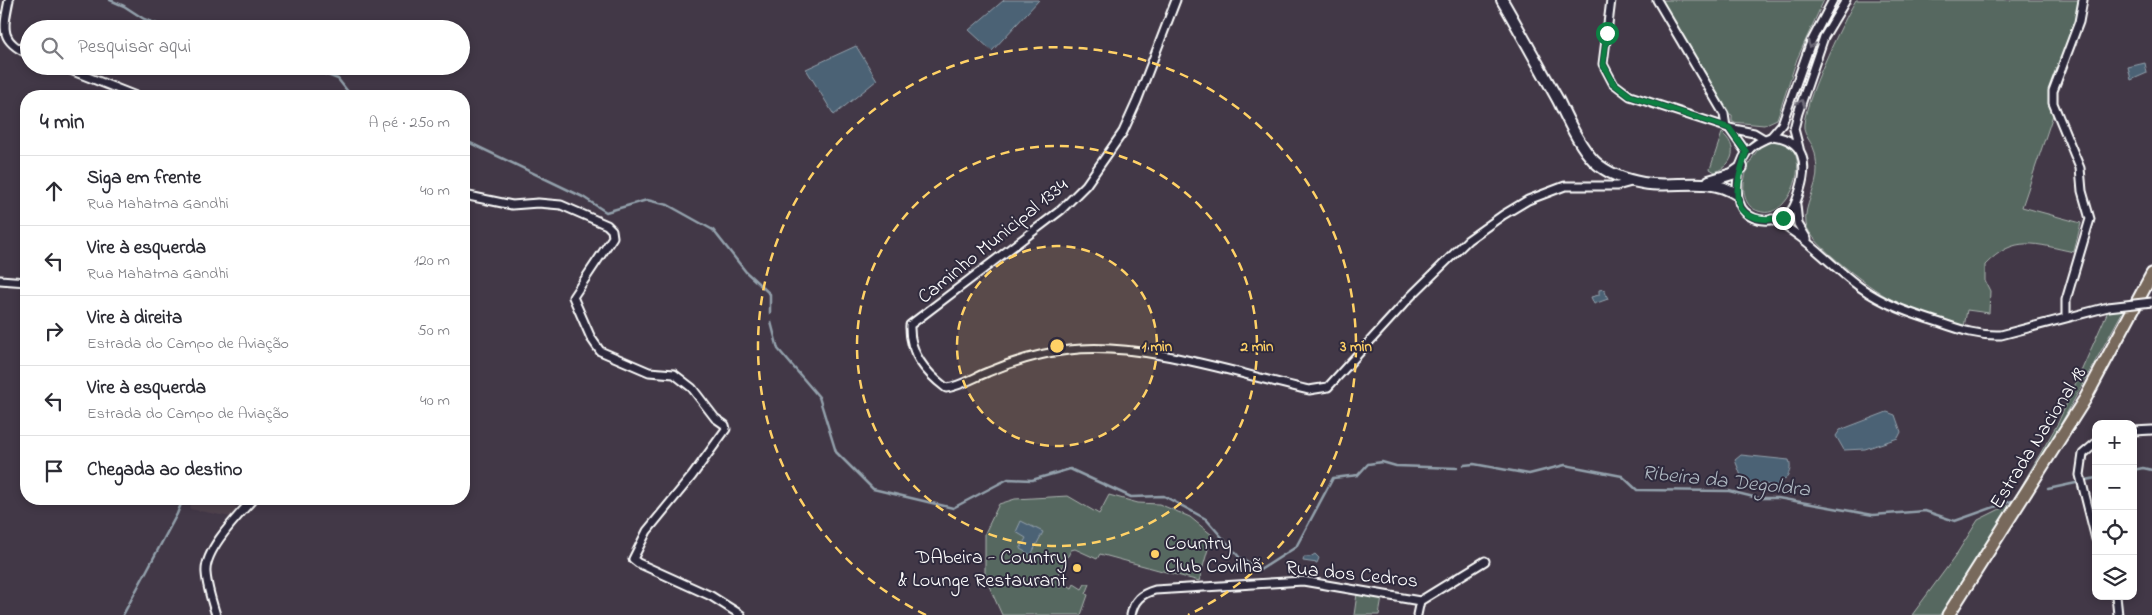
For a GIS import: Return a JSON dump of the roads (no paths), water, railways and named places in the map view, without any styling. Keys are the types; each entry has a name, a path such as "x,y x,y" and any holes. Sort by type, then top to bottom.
{"main road":[{"path":"1502,0 1589,155 1611,173 1635,181 1667,185 1705,183 1718,185 1736,194"},
{"path":"1705,183 1732,174 1742,167"},
{"name":"Estrada Nacional 18","path":"1948,615 2085,400 2152,274"}],"street":[{"path":"9,0 5,26 6,38 14,48 20,50"},
{"name":"Caminho Municipal 1334","path":"1176,0 1123,132 1086,185 1061,210 910,325 913,348 919,362 930,376 946,388 1006,365 1038,356 1069,350 1098,348 1134,351 1309,390 1328,387 1411,296 1468,240 1503,215 1528,200 1565,186 1617,186 1635,181"},
{"path":"1611,0 1603,64 1613,83 1630,96 1728,128 1754,132 1768,138 1785,137 1796,145 1804,158 1805,176 1796,204 1798,224 1814,247"},
{"path":"1657,0 1724,114 1728,128 1746,152"},
{"path":"1796,204 1783,218 1764,220 1749,216 1740,207 1736,194 1746,152 1768,138 1782,124 1811,42 1832,0"},
{"path":"1799,150 1794,129 1798,113 1824,38 1846,0"},
{"path":"2066,317 2066,300 2090,220 2082,191 2080,168 2053,103 2054,91 2079,22 2083,0"},
{"path":"83,75 121,90"},
{"path":"470,196 512,205 538,203 561,205 607,225 612,230 613,237 573,297 592,340 602,353 649,372 674,374 692,388 726,429 692,476 647,531 633,559 638,563 712,596 741,615"},
{"path":"1772,219 1814,247 1861,288 1882,302 1902,311 1967,332 1986,336 2000,335 2108,307 2152,302"},
{"path":"0,280 20,282"},
{"path":"2137,431 2152,430"},
{"path":"2092,446 2083,454 2080,475 2092,523"},
{"path":"216,615 206,572 207,561 224,534 247,505"},
{"name":"Rua dos Cedros","path":"1130,615 1138,599 1145,592 1281,581 1323,582 1420,600 1485,561"},
{"path":"1417,615 1420,600"},
{"path":"2116,600 2118,615"}],"water":[{"path":"1004,0 1039,0 992,51 969,30"},
{"path":"856,46 877,80 834,115 806,69"},
{"path":"2145,63 2147,73 2131,80 2128,67"},
{"path":"1604,289 1608,299 1594,304 1591,297 1599,295 1599,290"},
{"path":"1887,412 1895,415 1901,432 1898,438 1865,449 1844,450 1836,436 1840,430"},
{"path":"1741,455 1789,460 1789,472 1786,478 1777,486 1743,481 1735,460"},
{"path":"1021,521 1043,532 1031,555 1020,549 1026,538 1016,532"},
{"path":"1315,554 1319,558 1317,563 1303,561 1304,557 1310,557"}],"waterway":[{"name":"Ribeira da Degoldra","path":"110,0 147,20"},
{"name":"Ribeira da Degoldra","path":"328,75 338,79 347,90"},
{"name":"Ribeira da Degoldra","path":"470,143 583,197 606,212 647,200 668,205 713,230 746,272 770,294 770,313"},
{"name":"Ribeira da Degoldra","path":"771,322 778,349 819,397 836,452 873,489 953,508 1008,479 1032,480 1070,469 1131,497 1164,496 1206,519 1240,558 1260,570 1296,547 1333,478 1358,475 1368,464 1382,462 1396,466 1457,468"},
{"name":"Ribeira da Degoldra","path":"1464,465 1474,464 1529,474 1565,465 1622,476 1637,490 1729,491 1758,498 1778,498 1873,515 1925,511 1955,521 2014,500"},
{"name":"Ribeira da Degoldra","path":"2137,469 2143,468 2152,470"},
{"name":"Ribeira da Degoldra","path":"2086,480 2092,479"},
{"name":"Ribeira da Degoldra","path":"2048,489 2076,483"},
{"path":"123,615 181,505"}],"place":[{"name":"Country Club Covilhã","path":"1155,554"},
{"name":"DAbeira - Country & Lounge Restaurant","path":"1077,568"}]}
